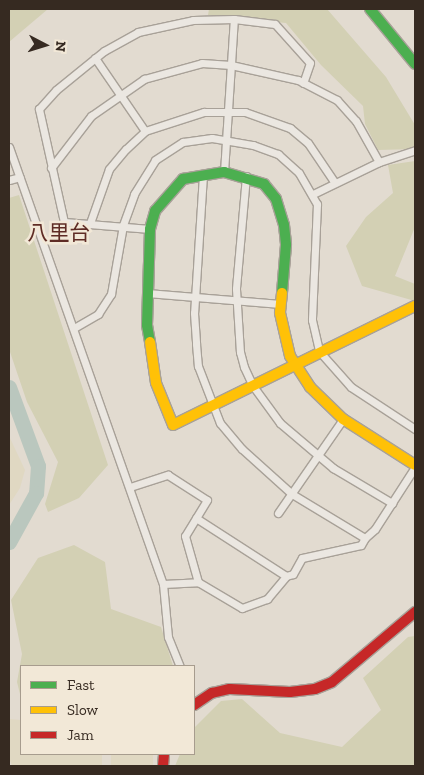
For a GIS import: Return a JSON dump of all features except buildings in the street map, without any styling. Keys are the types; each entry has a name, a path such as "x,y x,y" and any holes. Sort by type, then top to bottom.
{"street":[{"path":"370,9 415,64"},
{"path":"224,172 234,19"},
{"path":"150,229 123,225 64,222 39,109 95,58 138,32 158,26 193,20 234,19 275,24 310,63 303,83"},
{"path":"95,58 145,131"},
{"path":"52,168 91,116 120,95 144,80 176,68 202,63 231,65 303,83 337,100 356,121 379,162"},
{"path":"90,223 108,169 145,131 181,117 228,110 246,112 290,128 308,143 335,184"},
{"path":"74,328 98,314 111,294 123,225 144,177 170,148 195,140 226,140 253,144 278,154 299,173 313,194 317,204 318,239 312,320 319,352 351,387 415,429"},
{"path":"9,147 163,584 168,637 180,665"},
{"path":"313,194 379,162 415,150"},
{"path":"163,584 198,582 242,608 267,599 286,576 293,574 302,558 361,545 392,503 415,466 343,419 310,387 297,365 283,337 281,304 286,245 284,226 276,199 264,184 246,176 224,172 183,179 168,194 155,211 150,229 147,294 150,358 156,383 173,424 213,408 297,365 319,352 415,306"},
{"path":"202,175 195,297 198,366 213,408 231,438 292,494 365,538"},
{"path":"246,176 237,300 240,352 253,386 280,423 318,457 392,503"},
{"path":"9,180 20,177"},
{"path":"147,294 281,304"},
{"path":"278,513 343,419"},
{"path":"130,487 168,475 179,480 207,500 185,536 198,582"},
{"path":"196,518 286,576"},
{"path":"195,700 230,688 290,692 315,689 332,682 415,612"}],"shaded area":[{"path":"9,9 48,9 9,42"},
{"path":"209,9 327,9 386,77 415,125 415,149 378,150 365,124 363,106 321,65 286,23 208,15"},
{"path":"415,161 415,227 395,276 415,284 415,301 362,286 346,246 366,217 393,193 388,165"},
{"path":"19,195 108,465 79,498 48,512 45,504 58,462 27,402 9,349 9,198"},
{"path":"9,436 25,470 20,488 9,505"},
{"path":"74,545 105,562 111,609 161,627 173,665 20,665 22,654 11,600 38,558"},
{"path":"415,636 415,766 175,766 180,755 195,755 195,727 221,701 242,699 280,733 342,747 381,710 363,678 408,637"},
{"path":"20,665 20,694 17,682"},
{"path":"9,719 20,720 20,755 102,755 102,766 12,766 9,758"},
{"path":"111,755 153,755 153,766 111,766"}],"waterway":[{"path":"9,387 38,466 36,493 9,542"}],"traffic: fast":[{"path":"370,9 415,64"},
{"path":"150,342 147,325 150,229 155,211 183,179 224,172 264,184 276,199 284,225 286,245 282,293"}],"traffic: slow":[{"path":"282,293 280,313 290,356 310,387 343,419 415,465"},
{"path":"150,342 156,383 173,425 415,306"}],"traffic: jam":[{"path":"195,704 212,693 230,689 290,692 315,689 332,682 415,612"},
{"path":"163,766 164,755"}],"district":[{"name":"八里台","path":"59,233"}]}
